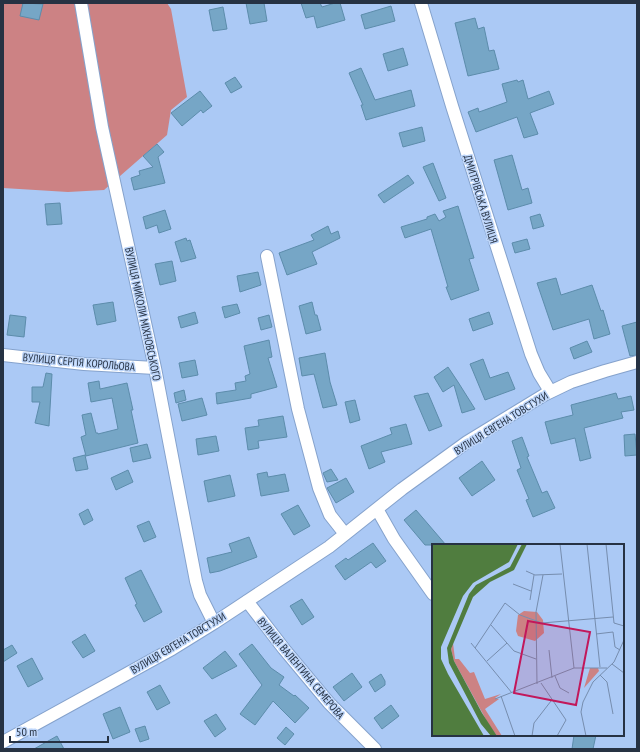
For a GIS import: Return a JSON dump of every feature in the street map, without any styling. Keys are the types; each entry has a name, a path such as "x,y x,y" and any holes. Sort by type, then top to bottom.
{"street":[{"name":"ВУЛИЦЯ МИКОЛИ МІХНОВСЬКОГО","path":"81,3 102,127 155,368 196,581 203,602 214,623"},
{"name":"ДМИТРІВСЬКА ВУЛИЦЯ","path":"421,3 528,346 539,373 550,392"},
{"path":"267,256 298,409 322,496 330,515 345,534"},
{"name":"ВУЛИЦЯ СЕРГІЯ КОРОЛЬОВА","path":"3,355 84,364 155,368"},
{"name":"ВУЛИЦЯ ЄВГЕНА ТОВСТУХИ","path":"3,742 172,649 214,623 316,556 467,442 550,392 567,384 637,362"},
{"path":"377,509 394,539 432,593"},
{"name":"ВУЛИЦЯ ВАЛЕНТИНА СЕМЕРОВА","path":"247,601 284,649 329,703 375,749"}],"shaded area":[{"path":"3,3 167,3 171,9 187,97 171,110 167,135 104,190 68,192 3,188"}],"building":[{"path":"23,3 43,4 39,20 20,16"},
{"path":"246,3 264,3 267,21 250,24"},
{"path":"301,3 320,3 322,7 340,3 345,20 317,28 314,16 306,18"},
{"path":"391,6 395,21 365,29 361,15"},
{"path":"223,7 227,29 213,31 209,10"},
{"path":"475,18 478,29 484,27 489,51 494,50 499,69 468,76 455,23"},
{"path":"403,48 408,65 388,71 383,54"},
{"path":"361,68 375,100 411,90 415,106 366,120 361,105 363,105 349,73"},
{"path":"235,77 242,87 231,93 225,83"},
{"path":"517,80 518,82 523,80 528,99 549,91 554,104 530,113 538,134 524,138 517,117 476,132 468,112 478,108 479,112 507,102 502,84"},
{"path":"200,91 212,106 203,113 201,110 182,126 171,113"},
{"path":"422,127 425,141 403,147 399,133"},
{"path":"157,144 164,152 158,157 165,183 134,190 131,178 140,175 139,171 153,167 143,156"},
{"path":"512,155 522,190 528,188 532,203 508,210 494,160"},
{"path":"433,163 446,198 439,201 423,167"},
{"path":"408,175 414,183 384,203 378,195"},
{"path":"60,203 62,224 47,225 45,204"},
{"path":"458,206 474,258 469,259 479,290 451,300 446,287 448,287 431,229 405,238 401,227 427,219 427,217 435,214 439,221 446,217 443,211"},
{"path":"165,210 171,229 159,233 157,225 146,229 143,217"},
{"path":"540,214 544,226 533,229 530,217"},
{"path":"328,226 331,234 338,231 340,238 312,252 317,264 287,275 279,253 314,240 311,235"},
{"path":"186,238 187,241 190,240 196,258 181,262 175,242"},
{"path":"527,239 530,249 515,253 512,243"},
{"path":"172,261 176,281 160,285 155,264"},
{"path":"258,272 261,285 240,292 237,276"},
{"path":"556,278 561,295 592,285 601,311 603,310 610,334 594,339 589,319 553,330 537,283"},
{"path":"113,302 116,321 97,325 93,305"},
{"path":"312,302 321,330 306,334 299,306"},
{"path":"237,304 240,313 225,318 222,307"},
{"path":"195,312 198,323 181,328 178,317"},
{"path":"489,312 493,324 473,331 469,319"},
{"path":"10,315 26,317 24,337 7,335"},
{"path":"269,315 272,327 261,330 258,318"},
{"path":"637,322 637,355 630,356 622,326"},
{"path":"269,340 272,357 268,358 277,387 251,394 251,398 217,404 216,393 236,390 235,383 246,381 245,376 250,374 244,346"},
{"path":"587,341 592,352 574,359 570,348"},
{"path":"325,353 330,382 337,405 323,408 314,374 302,376 299,358"},
{"path":"483,359 490,378 508,372 515,389 485,400 470,364"},
{"path":"195,360 198,375 182,378 179,363"},
{"path":"448,367 475,409 462,413 454,385 443,392 434,377"},
{"path":"46,373 52,374 49,426 35,423 40,402 32,402 32,387 43,387"},
{"path":"99,381 100,389 127,383 138,443 86,456 81,437 86,435 82,415 91,413 96,433 98,434 118,429 112,398 91,402 88,383"},
{"path":"184,390 186,400 176,403 174,393"},
{"path":"428,393 442,426 429,431 414,396"},
{"path":"616,393 618,399 631,396 634,410 621,412 623,418 584,428 591,458 580,461 575,438 551,444 545,422 573,415 571,405"},
{"path":"202,398 207,415 182,421 178,404"},
{"path":"355,400 360,420 350,423 345,402"},
{"path":"283,416 287,437 258,441 259,448 248,450 245,428 259,426 258,420"},
{"path":"406,424 412,444 381,452 385,462 369,469 361,446 392,434 390,428"},
{"path":"635,434 637,455 625,456 624,435"},
{"path":"216,436 219,451 198,455 196,439"},
{"path":"522,437 529,456 527,457 542,493 547,491 555,508 533,517 526,500 529,499 517,470 521,468 512,441"},
{"path":"147,444 151,458 133,462 130,448"},
{"path":"85,455 88,469 76,471 73,458"},
{"path":"482,461 495,480 472,496 459,478"},
{"path":"331,469 338,480 327,482 323,473"},
{"path":"128,470 133,482 116,490 111,478"},
{"path":"267,472 268,477 285,474 289,491 261,496 257,474"},
{"path":"230,475 235,496 208,502 204,481"},
{"path":"346,478 354,492 336,503 327,488"},
{"path":"298,505 310,526 294,535 281,514"},
{"path":"88,509 93,520 84,525 79,514"},
{"path":"416,510 445,544 425,545 404,520"},
{"path":"149,521 156,537 144,542 137,526"},
{"path":"249,537 257,557 220,571 210,573 207,558 232,552 229,544"},
{"path":"373,543 386,561 376,568 371,562 345,580 335,566 346,558 348,560"},
{"path":"141,570 162,612 144,622 135,605 137,604 125,578"},
{"path":"302,599 314,617 302,625 290,606"},
{"path":"85,634 95,651 83,658 72,642"},
{"path":"252,644 271,668 284,677 279,685 294,696 295,695 309,708 295,723 273,701 255,725 240,714 262,685 239,654"},
{"path":"12,645 17,653 3,662 3,650"},
{"path":"225,651 237,666 212,679 203,668"},
{"path":"32,658 43,679 28,687 17,666"},
{"path":"352,673 362,687 344,701 333,687"},
{"path":"381,674 385,681 385,685 375,692 369,682"},
{"path":"160,685 170,703 157,710 147,692"},
{"path":"391,705 399,716 382,729 374,718"},
{"path":"120,707 130,732 113,739 103,714"},
{"path":"216,714 226,729 215,737 204,721"},
{"path":"145,726 149,739 140,742 135,729"},
{"path":"286,727 294,734 285,745 277,738"},
{"path":"57,736 64,749 34,749"},
{"path":"574,736 596,736 593,749 572,749"}]}
